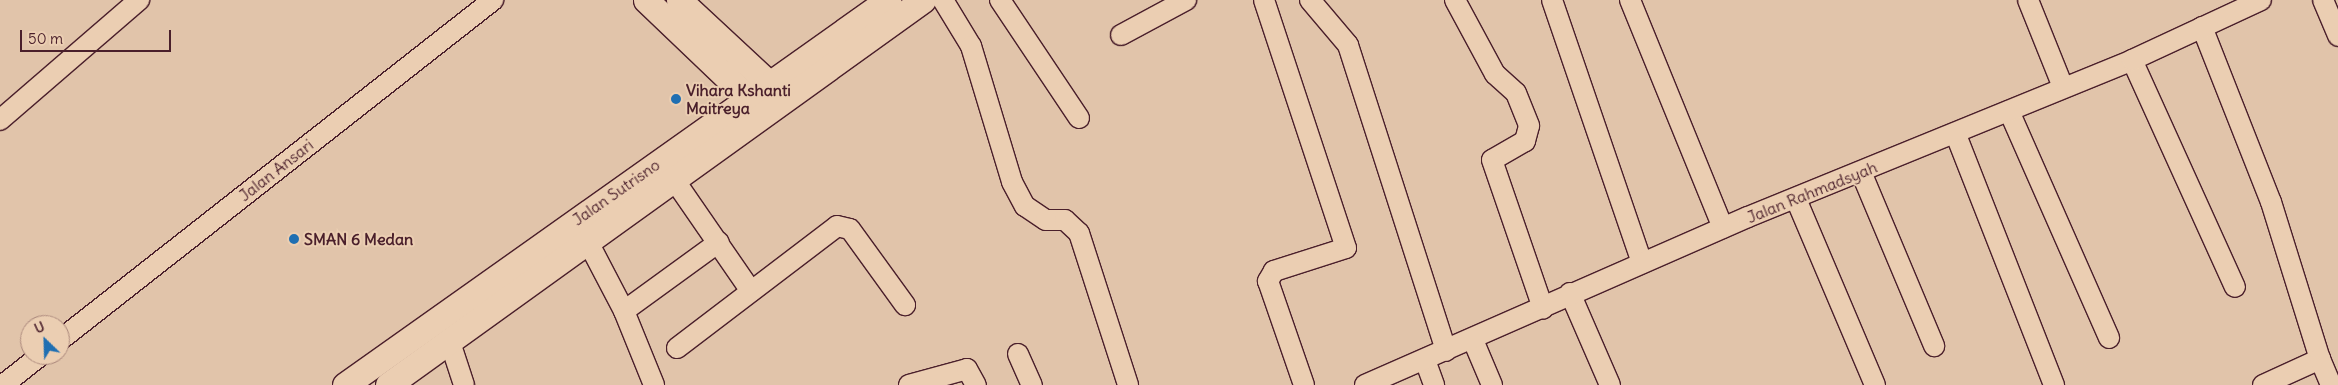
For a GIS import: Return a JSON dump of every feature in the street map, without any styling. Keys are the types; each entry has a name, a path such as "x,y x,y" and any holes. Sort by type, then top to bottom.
{"main road":[{"path":"646,0 759,89 786,100"},
{"path":"679,0 759,89 766,115"},
{"name":"Jalan Sutrisno","path":"346,385 759,89 888,0"},
{"name":"Jalan Sutrisno","path":"388,385 448,339 675,181 923,0"}],"street":[{"path":"0,120 139,0"},
{"name":"Jalan Ansari","path":"70,332 493,0"},
{"path":"943,0 970,46 1012,182 1025,206 1046,220 1065,220 1079,233 1128,385"},
{"path":"1000,0 1079,118"},
{"path":"1122,35 1186,0"},
{"path":"1264,0 1346,248 1274,271 1268,281 1304,385"},
{"path":"1310,0 1348,45 1446,351"},
{"path":"1455,0 1495,74 1516,93 1529,126 1525,141 1492,160 1543,308"},
{"path":"1552,0 1642,263"},
{"path":"1630,0 1723,228"},
{"path":"2028,0 2063,87"},
{"name":"Jalan Rahmadsyah","path":"1374,383 1543,308 1570,293 1723,228 1956,135 2063,87 2132,60 2202,27 2238,4 2261,0"},
{"path":"2323,0 2338,36"},
{"path":"2202,27 2271,202 2320,359 2331,385"},
{"path":"2132,60 2235,287"},
{"path":"2009,111 2108,338"},
{"path":"1956,135 2054,385"},
{"path":"1860,172 1934,346"},
{"path":"675,181 751,290"},
{"path":"1796,199 1875,385"},
{"path":"677,348 827,232 845,226 905,305"},
{"path":"588,242 624,311 654,385"},
{"path":"624,311 719,242"},
{"path":"1570,293 1610,385"},
{"path":"448,339 464,385"},
{"path":"1473,340 1492,385"},
{"path":"1018,354 1032,385"},
{"path":"2263,385 2320,359"},
{"path":"1426,360 1434,385"},
{"path":"3,385 28,365"},
{"path":"909,385 967,369 976,385"}],"place":[{"name":"Vihara Kshanti Maitreya","path":"676,99"},
{"name":"SMAN 6 Medan","path":"294,239"}]}
